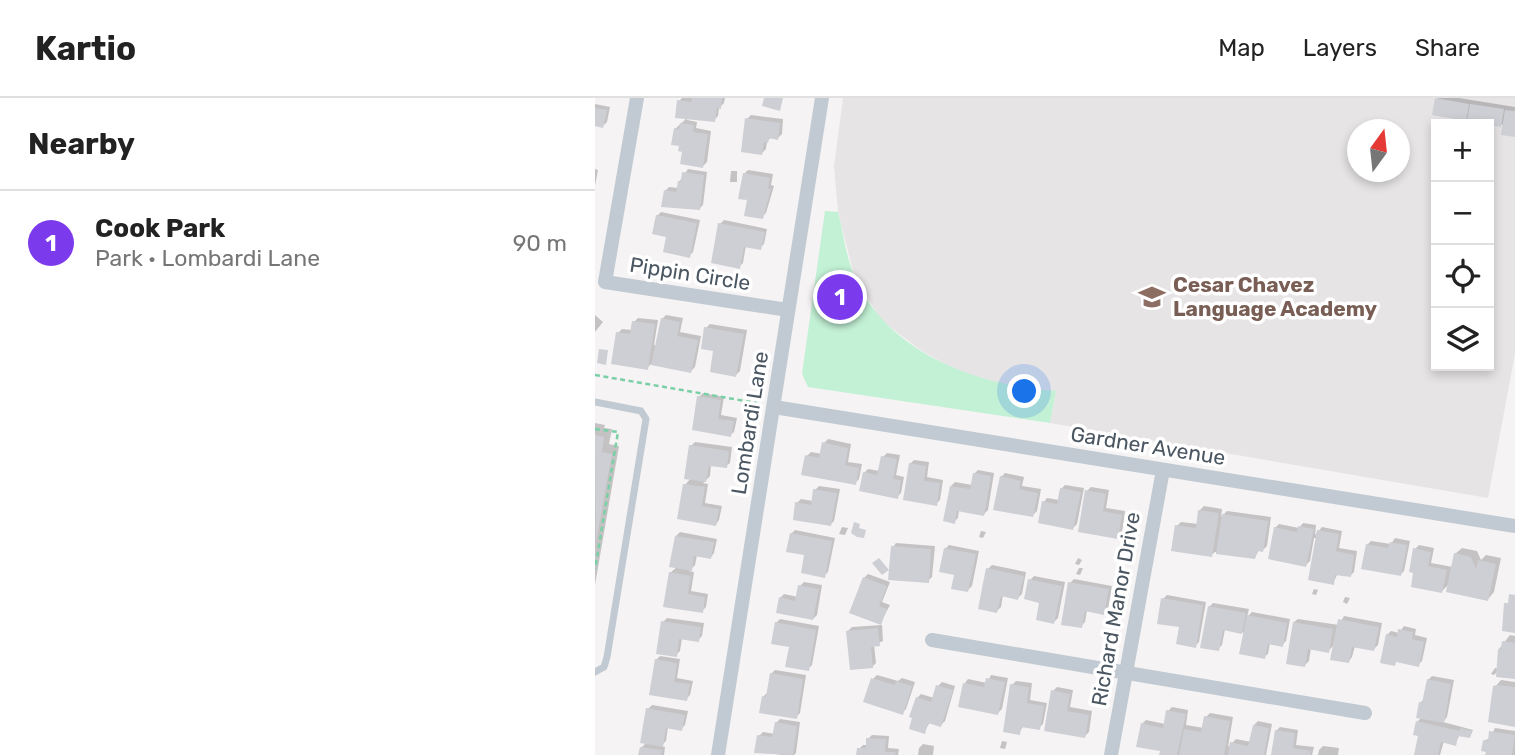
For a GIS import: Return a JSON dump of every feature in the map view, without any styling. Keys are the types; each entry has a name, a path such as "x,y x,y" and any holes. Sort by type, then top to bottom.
{"street":[{"name":"Pippin Circle","path":"637,98 605,282 788,310"},
{"name":"Lombardi Lane","path":"718,755 822,98"},
{"name":"Gardner Avenue","path":"774,407 1515,526"},
{"name":"Richard Manor Drive","path":"1111,755 1163,470"},
{"path":"932,640 1365,713"}],"lane":[{"path":"595,402 641,411 646,419 607,657 604,667 595,672"}],"path":[{"path":"595,375 774,407"},
{"path":"595,429 618,432 595,569"}],"shaded area":[{"name":"Cesar Chavez Language Academy","path":"843,98 1515,98 1515,354 1488,498 1050,423 1056,391 1021,389 959,372 919,349 881,320 854,275 838,212 834,166"}],"green space":[{"path":"825,211 838,212 854,275 869,302 888,325 912,345 967,373 996,382 1056,391 1050,423 808,387 802,374"}],"building":[{"path":"692,98 722,98 721,109 717,108 715,122 675,118 677,100 691,102"},
{"path":"764,98 783,98 780,111 762,106"},
{"path":"1435,98 1469,104 1466,119 1432,115"},
{"path":"1470,104 1504,109 1501,127 1494,126 1494,119 1467,119"},
{"path":"595,108 607,110 603,128 595,126"},
{"path":"1505,110 1515,111 1515,137 1501,135"},
{"path":"745,118 780,123 778,140 769,138 768,143 764,142 762,155 741,152"},
{"path":"680,123 694,125 693,132 708,134 703,168 680,164 682,152 678,151 679,146 671,145 674,128 679,129"},
{"path":"682,172 704,175 700,210 661,207 664,190 676,192"},
{"path":"743,173 770,178 768,189 771,189 763,219 744,216 747,200 738,199"},
{"path":"656,215 697,223 690,258 663,252 666,237 652,234"},
{"path":"718,223 765,232 761,250 744,247 740,269 711,263"},
{"path":"661,318 680,322 677,336 698,340 691,373 651,365"},
{"path":"632,321 655,324 648,370 611,364 616,332 630,334"},
{"path":"704,327 744,334 736,377 710,372 713,351 701,349"},
{"path":"599,349 608,350 606,365 597,363"},
{"path":"697,396 721,400 718,419 734,421 731,437 692,430"},
{"path":"595,435 604,437 602,452 612,454 596,542"},
{"path":"822,442 848,448 845,465 859,468 856,485 801,475 805,455 819,458"},
{"path":"689,445 729,451 727,468 709,466 706,482 684,479"},
{"path":"881,456 897,459 893,479 901,480 898,499 859,491 863,472 877,475"},
{"path":"909,463 926,466 924,481 940,483 937,506 903,500"},
{"path":"973,473 991,476 984,516 957,511 955,524 943,521 950,486 970,489"},
{"path":"1000,476 1021,481 1019,489 1038,493 1033,517 993,510"},
{"path":"683,484 705,487 702,506 719,509 716,526 677,519"},
{"path":"1060,488 1081,492 1073,530 1038,523 1042,501 1057,504"},
{"path":"813,489 837,493 831,526 793,520 795,502 811,505"},
{"path":"1085,490 1106,494 1103,511 1122,515 1118,539 1078,532"},
{"path":"1198,510 1219,513 1212,557 1171,551 1175,525 1196,528"},
{"path":"1222,514 1268,521 1263,552 1257,551 1255,559 1216,554"},
{"path":"854,522 860,524 859,528 866,530 864,538 851,533"},
{"path":"1298,526 1314,529 1306,567 1268,559 1274,527 1297,532"},
{"path":"1317,530 1339,534 1336,551 1354,555 1351,577 1335,575 1334,585 1308,580"},
{"path":"790,533 832,541 825,578 801,573 804,555 786,552"},
{"path":"675,536 714,542 711,559 694,556 692,571 669,567"},
{"path":"1390,542 1407,545 1401,576 1361,569 1366,544 1388,548"},
{"path":"891,546 931,549 929,583 888,580"},
{"path":"944,548 976,554 968,592 951,589 954,575 939,572"},
{"path":"1413,548 1431,552 1428,566 1447,570 1442,593 1411,587 1413,573 1409,572"},
{"path":"1454,553 1471,557 1476,569 1478,560 1496,564 1488,601 1446,592"},
{"path":"879,558 889,570 882,575 872,563"},
{"path":"986,568 1024,576 1018,600 1001,596 997,613 978,609"},
{"path":"669,572 691,576 688,594 705,597 703,613 663,607"},
{"path":"863,577 887,586 879,606 887,609 881,625 849,613"},
{"path":"1028,579 1062,586 1054,624 1036,620 1039,603 1024,599"},
{"path":"1068,582 1109,589 1104,615 1085,611 1082,628 1061,625"},
{"path":"798,585 819,589 813,620 776,613 779,597 795,601"},
{"path":"1509,594 1515,595 1515,633 1502,631 1504,603 1508,603"},
{"path":"1161,598 1203,605 1196,648 1176,644 1179,627 1157,624"},
{"path":"1208,606 1246,613 1242,634 1223,630 1219,651 1200,648"},
{"path":"1247,615 1287,623 1283,647 1268,644 1265,659 1239,654"},
{"path":"1338,619 1379,627 1374,651 1352,647 1349,663 1330,660"},
{"path":"661,621 701,627 699,642 679,639 677,657 656,654"},
{"path":"775,622 816,630 809,671 785,667 789,647 771,644"},
{"path":"1293,622 1333,629 1329,653 1308,649 1305,667 1286,664"},
{"path":"878,628 880,646 871,647 873,668 850,670 846,631"},
{"path":"1398,629 1413,632 1412,639 1424,642 1419,667 1396,662 1395,666 1380,663 1386,634 1397,637"},
{"path":"1502,641 1515,643 1515,679 1496,677 1498,649 1501,649"},
{"path":"655,659 677,663 674,682 690,684 687,701 649,695"},
{"path":"770,673 803,679 797,719 759,713 762,696 766,697"},
{"path":"871,678 895,685 896,681 912,686 903,715 863,702"},
{"path":"986,678 1005,682 998,715 958,707 963,683 984,687"},
{"path":"1427,679 1451,684 1444,723 1416,718"},
{"path":"1010,684 1029,687 1027,703 1044,706 1040,730 1021,727 1020,735 1003,732"},
{"path":"936,685 953,690 941,727 928,723 925,734 909,729 912,718 909,717 916,697 931,702"},
{"path":"1493,686 1515,687 1515,727 1488,722"},
{"path":"1051,690 1070,694 1067,711 1089,715 1085,738 1044,731"},
{"path":"646,708 685,715 682,731 666,728 663,747 640,743"},
{"path":"1166,710 1186,714 1177,755 1159,755 1160,751 1136,747 1141,723 1163,728"},
{"path":"1204,716 1230,721 1224,755 1179,755 1184,729 1201,732"},
{"path":"1416,721 1460,731 1460,728 1472,731 1470,738 1458,736 1456,746 1441,742 1438,755 1414,755 1418,736 1413,735"},
{"path":"775,722 797,726 793,755 754,753 757,735 772,737"},
{"path":"1253,725 1269,728 1264,755 1228,755 1230,742 1248,746"},
{"path":"1275,730 1295,733 1293,748 1311,751 1310,755 1271,755"},
{"path":"1489,731 1515,735 1512,755 1485,755 1486,752 1481,751 1483,740 1488,741"},
{"path":"866,738 886,739 885,752 896,752 895,755 856,755 857,748 866,748"},
{"path":"640,747 662,750 661,755 638,755"}],"place":[{"name":"Cook Park","path":"840,297"},
{"name":"Cesar Chavez Language Academy","path":"1152,297"}]}
